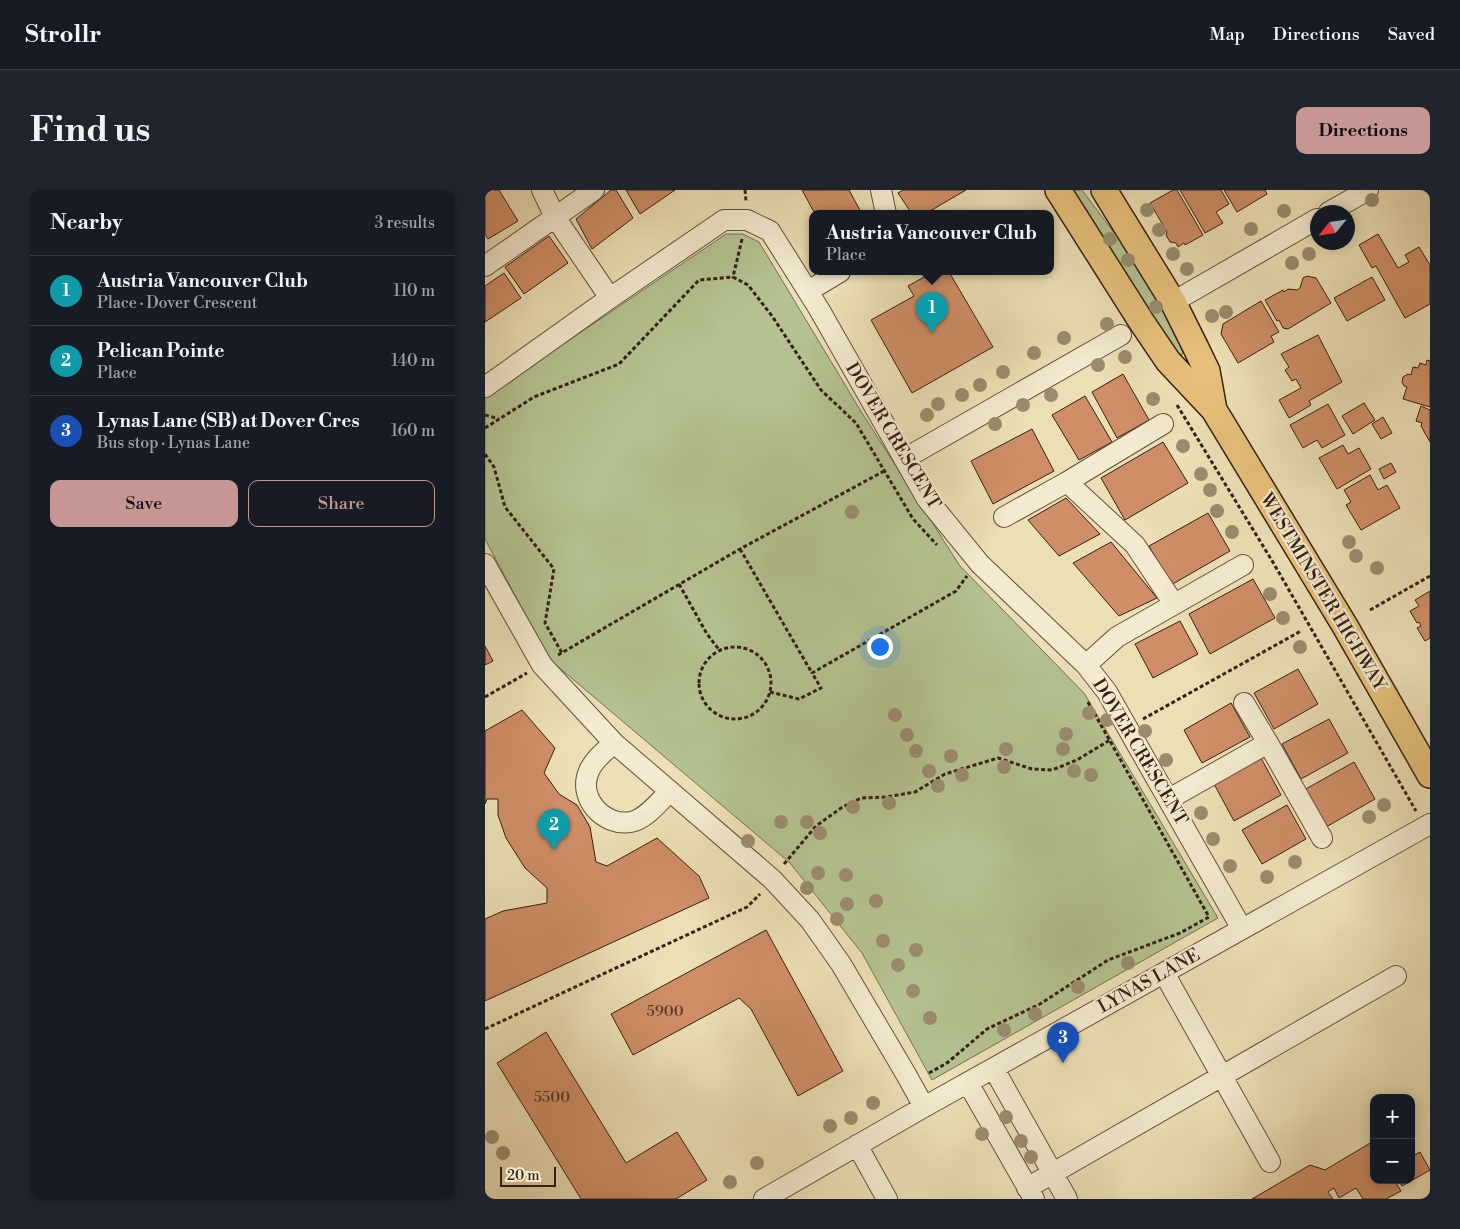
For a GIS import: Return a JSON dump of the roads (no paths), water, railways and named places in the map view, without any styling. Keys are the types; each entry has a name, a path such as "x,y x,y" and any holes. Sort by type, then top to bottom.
{"main road":[{"name":"WESTMINSTER HIGHWAY","path":"1058,190 1141,322 1168,361 1214,410 1345,626 1430,775"},
{"name":"WESTMINSTER HIGHWAY","path":"1104,190 1173,302 1207,371 1214,410"}],"street":[{"path":"543,190 555,217 610,298"},
{"path":"485,266 594,190"},
{"path":"881,190 885,210"},
{"path":"1341,205 1367,190"},
{"name":"DOVER CRESCENT","path":"485,387 724,220 747,220 771,231 808,291 927,499 973,570 1086,665 1107,692 1242,929"},
{"path":"1173,302 1310,223"},
{"path":"808,291 835,275"},
{"path":"904,459 1121,335"},
{"path":"1004,517 1067,482 1163,424"},
{"path":"1067,482 1135,545 1174,604"},
{"path":"485,564 542,665 614,743 772,879 810,920 841,964 924,1107"},
{"path":"1086,665 1117,637 1243,565"},
{"path":"1245,703 1322,838"},
{"path":"614,743 597,758 588,772 585,791 596,811 616,822 633,822 654,808 670,791"},
{"path":"1169,799 1268,743"},
{"name":"LYNAS LANE","path":"764,1199 924,1107 1428,825"},
{"path":"1164,973 1270,1162"},
{"path":"968,1084 1031,1194 1053,1174 1396,976"},
{"path":"994,1069 1067,1199"},
{"path":"857,1145 887,1199"}],"place":[{"name":"Austria Vancouver Club","path":"932,333"},
{"name":"Pelican Pointe","path":"554,850"},
{"name":"Lynas Lane (SB) at Dover Cres","path":"1063,1063"}]}
